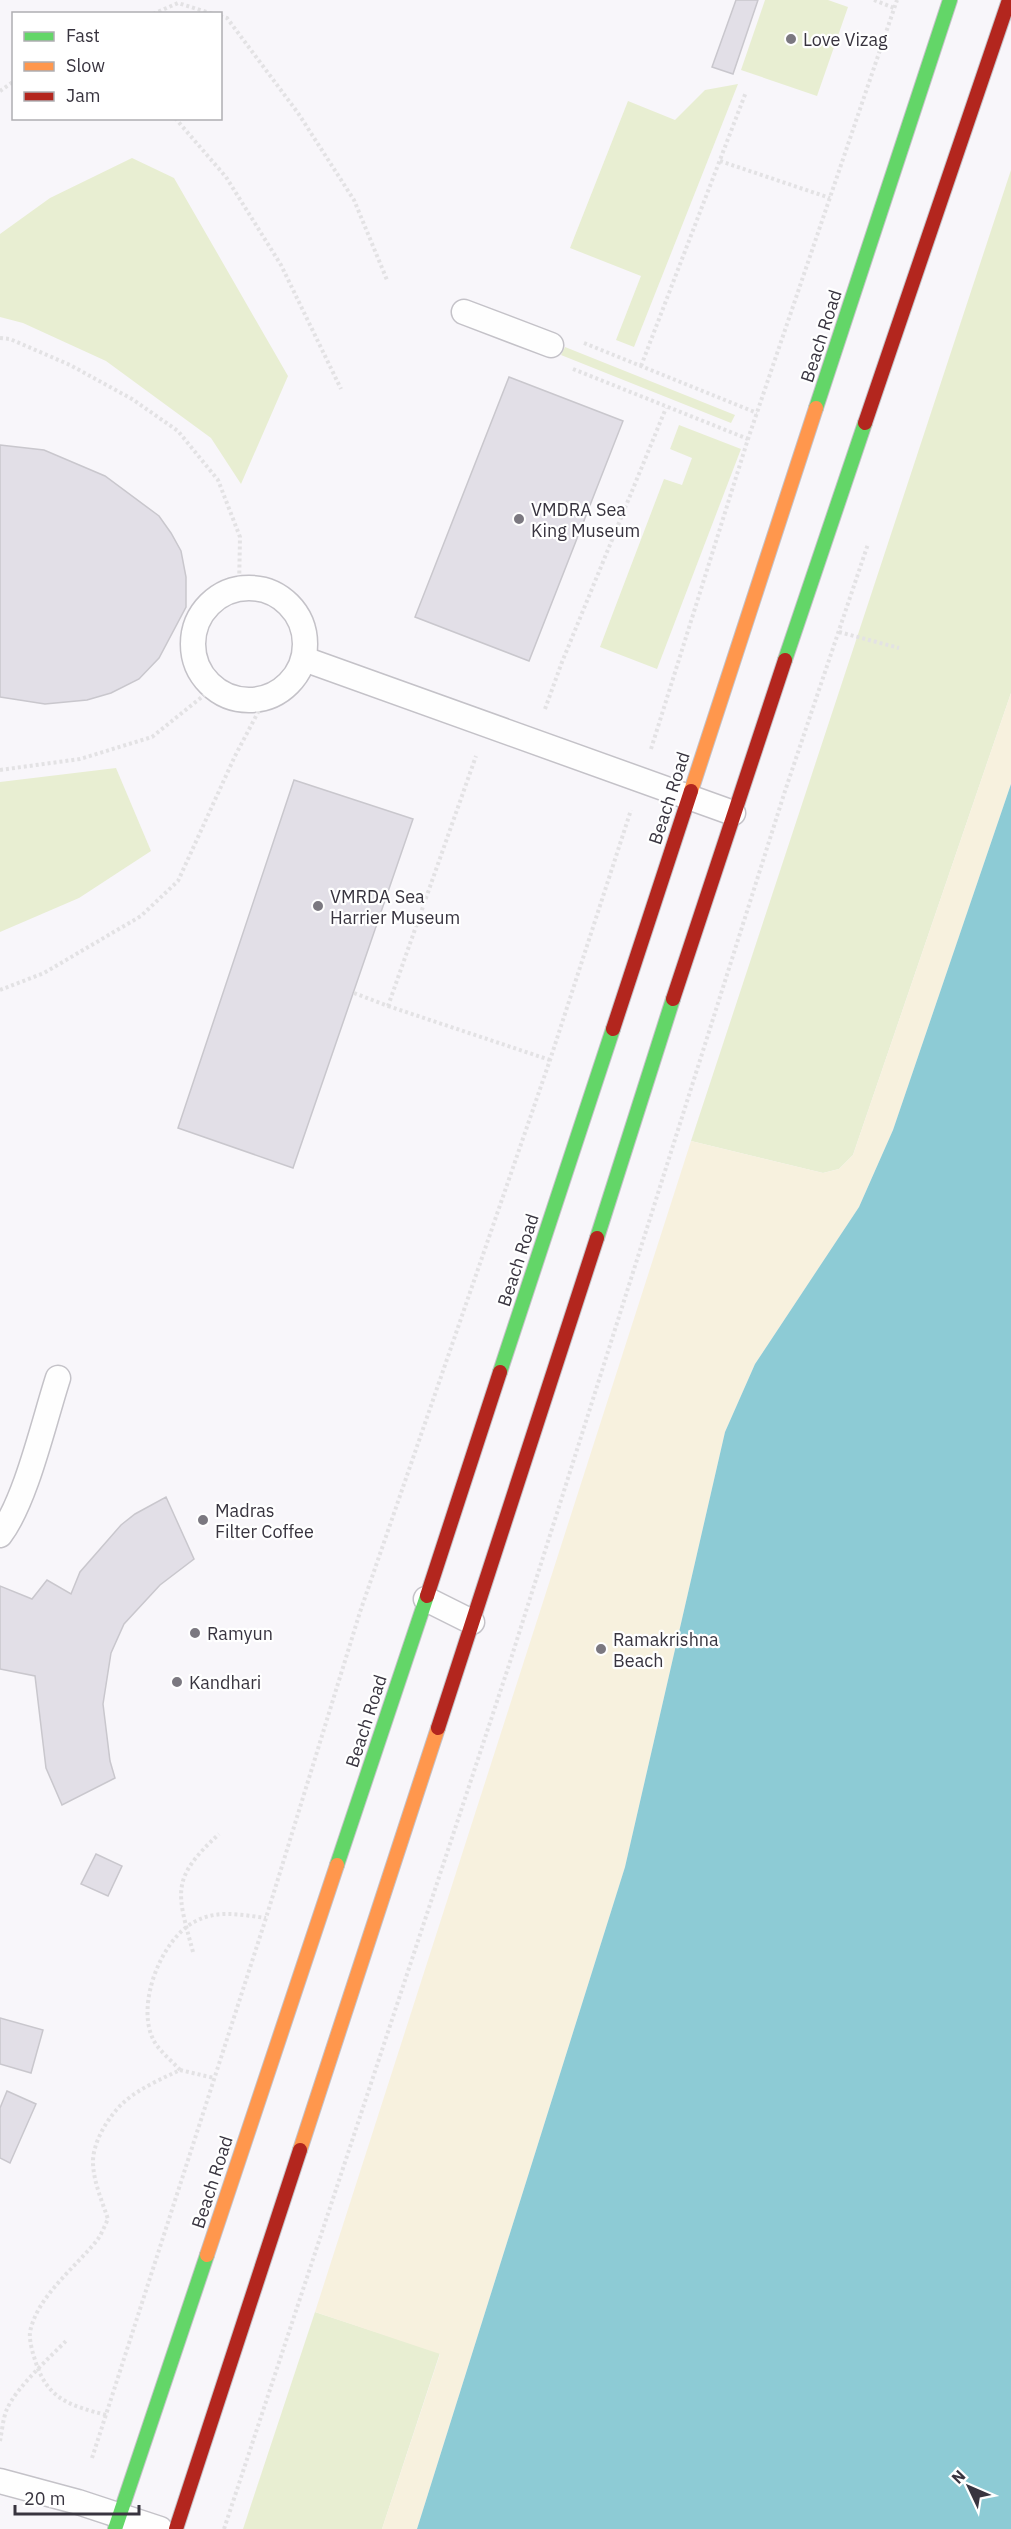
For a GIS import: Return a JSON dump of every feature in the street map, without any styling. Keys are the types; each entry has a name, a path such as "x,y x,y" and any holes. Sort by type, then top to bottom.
{"main road":[{"name":"Beach Road","path":"117,2522 426,1599 950,0"},
{"path":"176,2529 733,813 1009,0"}],"lane":[{"path":"464,312 551,345"},
{"path":"239,588 258,588 276,594 291,606 302,621 306,640 304,659 296,676 283,690 265,699 246,701 228,697 213,688 201,674 194,657 193,639 197,621 207,606 222,594 239,588"},
{"path":"304,659 733,813"},
{"path":"0,1535 8,1525 27,1476 58,1378"},
{"path":"426,1599 472,1622"},
{"path":"0,2481 117,2522 160,2529"}],"path":[{"path":"874,0 894,8"},
{"path":"92,2458 266,1918 368,1590 550,1060 640,778 655,738 748,439 897,0"},
{"path":"158,12 178,3 207,12"},
{"path":"222,17 227,18 298,113 354,201 387,280"},
{"path":"641,366 746,92"},
{"path":"177,120 226,177 281,265 341,389"},
{"path":"720,161 830,198"},
{"path":"0,338 10,339 70,365 132,399 178,431 218,480 240,537 239,588"},
{"path":"578,340 757,412"},
{"path":"568,367 748,439"},
{"path":"534,741 562,662 666,408"},
{"path":"224,2529 510,1665 785,791 869,542"},
{"path":"839,632 899,648"},
{"path":"0,770 80,759 152,737 213,688"},
{"path":"0,990 44,973 141,916 178,881 235,756 265,699"},
{"path":"388,1006 487,724"},
{"path":"354,993 550,1060"},
{"path":"193,1952 180,1887 189,1863 219,1834"},
{"path":"214,2078 180,2070 153,2040 146,2016 154,1973 171,1942 193,1922 224,1913 266,1918"},
{"path":"106,2415 70,2405 53,2393 39,2371 32,2351 30,2332 41,2307 60,2279 99,2238 108,2218 97,2189 93,2165 94,2147 123,2103 180,2070"},
{"path":"0,2441 8,2408 25,2382 39,2371 66,2341"}],"green space":[{"path":"765,0 828,0 848,7 817,96 741,70"},
{"path":"738,84 634,347 616,340 641,276 570,248 628,101 675,120 705,90"},
{"path":"132,158 174,178 288,376 241,484 211,438 106,361 23,323 0,317 0,234 50,198"},
{"path":"1011,170 1011,693 853,1155 839,1169 823,1173 691,1141"},
{"path":"565,347 735,415 731,423 561,355"},
{"path":"679,425 741,449 657,669 600,647 664,479 682,485 692,458 670,449"},
{"path":"116,768 151,851 79,898 0,932 0,782"},
{"path":"315,2312 440,2353 382,2529 243,2529"}],"sand":[{"name":"Ramakrishna Beach","path":"1011,693 1011,784 893,1130 859,1207 755,1364 725,1432 625,1867 417,2529 382,2529 440,2354 315,2312 691,1141 823,1173 839,1169 853,1155"}],"water":[{"path":"1011,784 1011,2529 417,2529 625,1867 725,1432 755,1364 859,1207 893,1130"}],"building":[{"path":"736,0 758,0 733,74 712,67"},
{"name":"VMDRA Sea King Museum","path":"509,377 623,421 529,661 415,617"},
{"path":"0,445 44,450 105,476 159,516 171,533 181,551 186,577 186,607 159,658 139,679 111,693 87,700 45,704 0,697"},
{"name":"VMRDA Sea Harrier Museum","path":"294,780 413,819 293,1168 178,1128"},
{"path":"166,1497 194,1559 160,1585 124,1624 111,1653 103,1704 110,1761 115,1778 62,1805 46,1768 35,1676 0,1669 0,1586 32,1599 47,1580 71,1594 80,1572 121,1525 135,1514"},
{"path":"96,1854 122,1866 108,1896 81,1884"},
{"path":"0,2018 43,2030 31,2073 0,2064"},
{"path":"7,2091 36,2104 10,2163 0,2158 0,2108"}],"traffic: fast":[{"path":"816,408 950,0"},
{"path":"785,660 865,423"},
{"path":"597,1238 673,999"},
{"path":"500,1372 613,1029"},
{"path":"337,1865 427,1596"},
{"path":"115,2529 207,2255"}],"traffic: slow":[{"path":"691,791 816,408"},
{"path":"300,2150 438,1728"},
{"path":"207,2255 337,1865"}],"traffic: jam":[{"path":"865,423 1009,0"},
{"path":"673,999 785,660"},
{"path":"613,1029 691,791"},
{"path":"438,1728 597,1238"},
{"path":"427,1596 500,1372"},
{"path":"176,2529 300,2150"}],"place":[{"name":"Love Vizag","path":"791,39"},
{"name":"VMDRA Sea King Museum","path":"519,519"},
{"name":"VMRDA Sea Harrier Museum","path":"318,906"},
{"name":"Madras Filter Coffee","path":"203,1520"},
{"name":"Ramyun","path":"195,1633"},
{"name":"Ramakrishna Beach","path":"601,1649"},
{"name":"Kandhari","path":"177,1682"}]}
